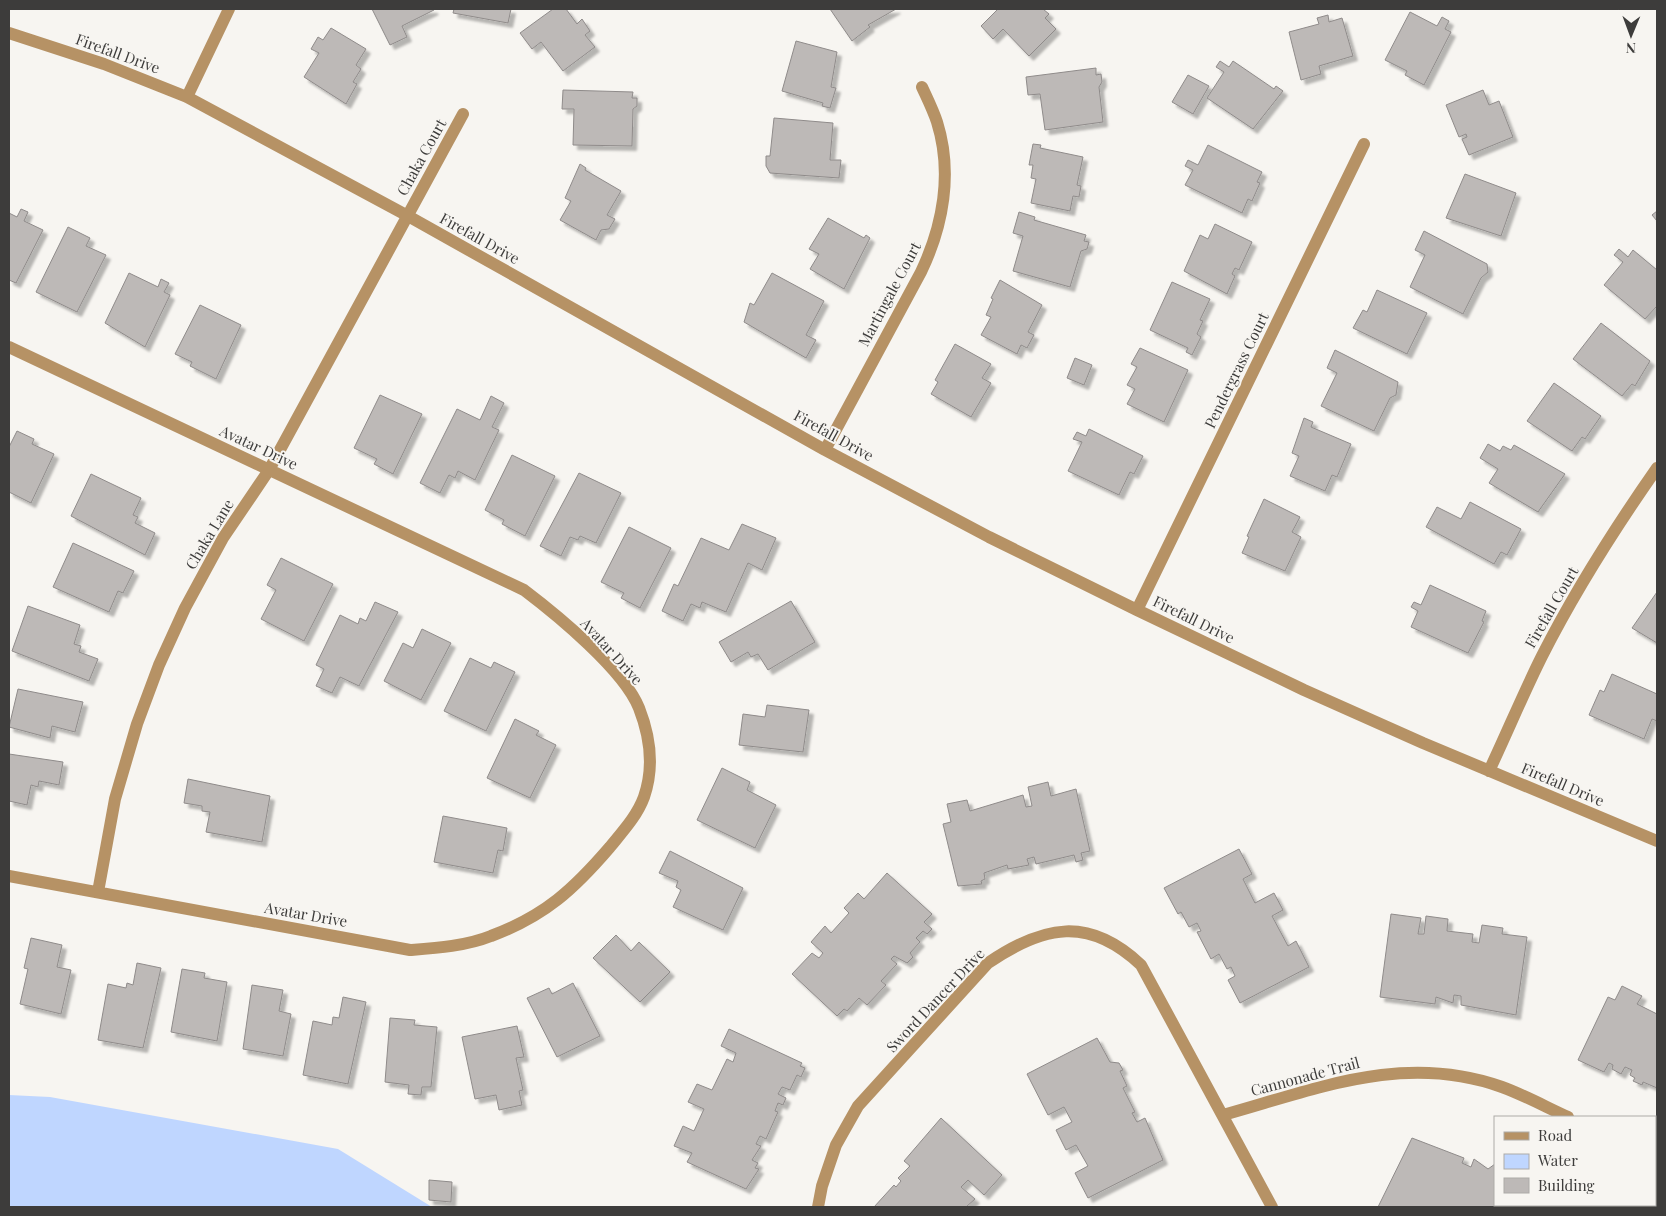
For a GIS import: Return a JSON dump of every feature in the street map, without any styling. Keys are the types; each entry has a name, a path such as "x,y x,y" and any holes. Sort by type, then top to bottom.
{"street":[{"path":"187,96 228,9"},
{"name":"Firefall Drive","path":"9,33 104,64 187,96 408,216 825,450 989,537 1312,694 1657,841"},
{"name":"Martingale Court","path":"825,450 934,245 941,218 944,185 943,152 937,122 922,87"},
{"name":"Chaka Court","path":"408,216 463,114"},
{"name":"Pendergrass Court","path":"1137,610 1364,144"},
{"name":"Chaka Lane","path":"98,892 115,799 137,724 159,664 185,608 223,538 269,470 408,216"},
{"name":"Avatar Drive","path":"9,347 524,590 587,643 623,682 639,706 649,740 650,768 644,797 631,823 580,882 561,898 528,920 490,937 442,948 410,950 9,876"},
{"name":"Firefall Court","path":"1489,771 1541,657 1562,619 1618,525 1657,468"},
{"name":"Sword Dancer Drive","path":"818,1207 822,1186 836,1145 858,1106 988,963 1010,948 1050,933 1075,931 1100,936 1123,948 1141,966 1272,1207"},
{"name":"Cannonade Trail","path":"1223,1115 1359,1077 1404,1072 1458,1076 1502,1087 1566,1116"}],"water":[{"path":"9,1095 50,1097 338,1149 432,1207 9,1207"}],"building":[{"path":"372,9 434,10 402,26 407,37 390,45"},
{"path":"454,9 511,9 508,23 453,13"},
{"path":"553,9 566,9 577,24 582,19 590,31 585,35 595,47 563,71 541,42 532,49 520,33"},
{"path":"830,9 896,9 868,25 870,27 852,41"},
{"path":"998,9 1043,9 1049,14 1045,18 1056,29 1029,56 1003,29 993,39 981,26"},
{"path":"1410,12 1437,26 1442,17 1449,21 1445,29 1451,32 1424,85 1405,75 1407,71 1385,60"},
{"path":"1328,15 1329,22 1342,18 1353,56 1319,66 1321,74 1301,80 1289,32 1319,24 1317,18"},
{"path":"331,28 366,49 356,65 361,69 353,82 357,84 346,104 304,77 319,53 311,49 318,37 323,40"},
{"path":"796,41 837,52 831,87 836,88 830,108 822,106 823,103 782,91"},
{"path":"1220,61 1229,67 1233,61 1274,89 1276,86 1283,91 1253,129 1207,98 1224,72 1216,67"},
{"path":"1096,68 1096,75 1101,74 1102,82 1099,87 1103,122 1045,130 1040,94 1028,95 1026,77"},
{"path":"1188,75 1209,86 1193,114 1172,102"},
{"path":"563,90 633,92 632,98 637,98 637,106 633,109 632,146 573,145 574,109 562,109"},
{"path":"1483,90 1489,105 1499,101 1513,137 1469,155 1462,139 1467,137 1466,134 1459,137 1446,105"},
{"path":"774,118 833,123 830,160 841,160 839,178 770,173 766,166 766,156 770,156"},
{"path":"1033,144 1041,145 1040,148 1083,157 1077,185 1081,186 1079,197 1073,196 1070,211 1031,203 1036,179 1031,178 1033,165 1029,165"},
{"path":"1208,145 1262,172 1257,182 1260,183 1252,201 1248,199 1242,213 1185,185 1193,170 1185,166 1188,160 1198,165"},
{"path":"580,164 586,168 585,170 621,191 607,215 615,219 609,229 601,230 596,240 560,220 571,201 565,198"},
{"path":"1465,174 1516,193 1501,236 1446,218"},
{"path":"21,209 28,212 24,221 43,230 16,283 9,280 9,213 17,217"},
{"path":"1657,211 1657,221 1652,215"},
{"path":"1019,212 1035,217 1034,220 1086,235 1084,241 1089,242 1087,249 1081,251 1070,287 1013,271 1023,236 1013,233"},
{"path":"828,218 864,238 866,235 870,238 844,289 810,269 819,254 809,249"},
{"path":"1215,224 1252,242 1239,270 1235,268 1232,274 1235,276 1227,294 1184,271 1200,235 1208,239"},
{"path":"68,227 90,238 86,246 106,255 77,312 36,292"},
{"path":"1424,231 1487,264 1488,272 1481,278 1463,314 1410,287 1425,255 1415,250"},
{"path":"1619,249 1628,257 1633,250 1657,270 1657,306 1645,319 1604,285 1623,262 1614,255"},
{"path":"129,273 158,287 161,279 169,283 164,292 170,295 145,347 105,323"},
{"path":"772,273 824,301 806,335 816,340 806,358 744,322 750,303 754,305"},
{"path":"1000,280 1042,305 1028,332 1034,335 1027,348 1021,345 1017,354 981,335 991,317 986,315 993,299 991,298"},
{"path":"1172,282 1210,299 1200,320 1203,321 1197,334 1201,337 1192,355 1186,352 1188,348 1150,330"},
{"path":"1377,290 1427,313 1407,354 1353,328 1363,310 1367,312"},
{"path":"200,305 241,325 216,379 190,366 192,362 175,354"},
{"path":"1601,323 1650,361 1635,386 1632,384 1622,396 1573,359"},
{"path":"955,344 991,364 982,378 991,383 971,417 931,394 938,382 935,380"},
{"path":"1140,348 1188,370 1164,422 1127,404 1135,389 1127,385 1137,367 1131,364"},
{"path":"1335,350 1398,382 1396,395 1390,398 1374,431 1321,406 1337,373 1327,368"},
{"path":"1075,358 1092,365 1084,385 1067,378"},
{"path":"1554,383 1601,416 1585,439 1582,437 1572,451 1527,421"},
{"path":"380,395 422,414 393,474 374,464 377,459 354,448"},
{"path":"491,396 504,403 492,427 499,430 475,480 458,471 455,478 449,475 440,493 420,483 457,409 480,420"},
{"path":"1304,418 1313,422 1311,427 1351,444 1337,477 1332,475 1325,491 1290,476 1299,456 1292,453"},
{"path":"1089,429 1143,456 1134,474 1130,472 1119,495 1068,471 1082,442 1073,439 1077,432 1086,436"},
{"path":"17,431 34,439 32,444 54,454 31,503 9,492 9,447"},
{"path":"1488,444 1500,451 1503,446 1511,450 1514,445 1565,474 1538,512 1489,483 1498,469 1480,458"},
{"path":"512,455 555,476 525,536 502,524 504,520 485,510"},
{"path":"579,473 621,493 596,543 580,536 578,540 570,537 561,556 540,546"},
{"path":"91,474 141,498 133,515 138,517 135,523 155,533 145,555 71,516"},
{"path":"1264,499 1300,517 1292,532 1301,537 1285,571 1242,553 1249,537 1247,536"},
{"path":"1470,502 1521,529 1507,555 1501,552 1494,564 1426,527 1437,507 1461,519"},
{"path":"742,524 776,538 762,570 748,563 726,612 702,602 700,608 691,604 683,621 662,611 674,584 678,586 701,538 729,550"},
{"path":"629,527 671,548 640,608 621,598 624,593 601,582"},
{"path":"73,543 134,571 123,593 118,591 109,612 53,587"},
{"path":"281,558 333,584 304,641 261,619 276,590 267,585"},
{"path":"1430,585 1486,611 1482,621 1484,622 1468,653 1411,627 1418,611 1411,607 1414,602 1421,605"},
{"path":"1657,592 1657,643 1632,628"},
{"path":"791,601 815,642 768,670 758,654 751,657 748,652 731,662 719,642"},
{"path":"375,602 398,612 359,686 340,677 332,693 316,686 324,669 316,665 340,615 358,624 360,618 366,621"},
{"path":"28,606 80,625 74,644 81,646 79,652 98,659 89,681 12,651"},
{"path":"422,629 451,643 421,700 384,681 403,643 413,648"},
{"path":"470,658 491,668 494,662 515,672 486,731 444,711"},
{"path":"1612,674 1657,694 1657,721 1652,719 1644,739 1589,715 1600,690 1604,692"},
{"path":"18,689 83,702 75,732 52,726 50,738 9,727"},
{"path":"767,705 809,710 803,752 739,745 743,714 765,717"},
{"path":"515,719 539,731 536,735 556,745 530,798 487,778"},
{"path":"9,754 63,762 59,785 39,781 38,787 31,785 27,805 9,801"},
{"path":"722,768 750,782 747,790 776,805 755,848 697,820"},
{"path":"188,779 270,796 262,842 206,832 210,812 202,811 202,806 184,803"},
{"path":"1048,782 1051,796 1076,789 1090,851 1081,853 1083,860 1076,862 1074,855 1036,864 1034,857 1027,859 1029,865 1008,869 1007,865 984,873 985,879 981,881 982,884 958,886 943,824 951,822 947,804 967,800 970,811 1023,795 1026,807 1032,806 1028,787"},
{"path":"443,816 507,828 503,851 498,850 493,873 434,862"},
{"path":"1239,849 1252,874 1243,879 1255,903 1274,893 1283,910 1272,916 1288,946 1296,941 1309,967 1240,1003 1228,980 1235,976 1231,967 1227,969 1219,954 1211,959 1197,932 1201,931 1197,923 1189,927 1181,912 1178,914 1164,888"},
{"path":"670,851 743,888 723,930 673,907 681,890 676,887 678,881 659,873"},
{"path":"887,873 932,914 924,922 932,929 927,934 923,931 916,938 920,942 910,953 913,957 907,963 894,956 891,959 897,964 881,981 886,985 867,1005 859,998 847,1011 844,1009 837,1016 792,974 812,953 819,958 823,953 811,942 825,926 831,933 849,913 844,908 858,893 864,899"},
{"path":"1391,914 1421,918 1418,934 1424,934 1426,916 1448,919 1447,931 1473,934 1472,942 1479,943 1482,925 1503,928 1502,934 1527,937 1516,1015 1461,1005 1461,996 1454,995 1453,1003 1436,997 1435,1004 1380,997"},
{"path":"616,935 631,951 639,942 670,972 640,1002 593,958"},
{"path":"31,938 62,945 57,967 71,970 61,1014 20,1004 28,969 24,968"},
{"path":"137,963 161,968 143,1048 98,1040 108,984 126,988 127,983 133,985"},
{"path":"182,969 205,973 204,978 227,982 217,1041 171,1032"},
{"path":"573,983 600,1036 557,1057 527,998 549,988 552,994"},
{"path":"252,985 283,990 279,1011 291,1014 283,1056 243,1049"},
{"path":"1622,986 1642,996 1637,1004 1657,1014 1657,1088 1643,1082 1642,1085 1633,1081 1635,1078 1630,1075 1632,1070 1625,1067 1621,1074 1612,1069 1613,1065 1609,1063 1604,1072 1578,1060 1608,997 1615,1000"},
{"path":"343,997 366,1002 348,1084 303,1075 313,1021 332,1025 333,1017 339,1018"},
{"path":"390,1018 415,1020 414,1025 437,1027 431,1087 422,1087 421,1095 408,1094 409,1085 385,1082"},
{"path":"517,1026 524,1057 516,1058 523,1090 519,1091 522,1105 499,1110 496,1095 475,1099 462,1037"},
{"path":"729,1029 802,1063 800,1066 805,1068 801,1077 797,1075 790,1090 782,1087 778,1094 786,1098 783,1105 778,1103 775,1111 778,1112 766,1139 760,1136 756,1144 761,1146 752,1160 758,1163 755,1168 759,1169 746,1189 687,1162 692,1153 674,1146 683,1126 694,1131 704,1109 688,1102 697,1084 712,1090 727,1059 733,1062 736,1053 721,1046"},
{"path":"1097,1038 1110,1062 1119,1063 1123,1070 1120,1071 1127,1086 1123,1088 1135,1112 1132,1113 1137,1122 1145,1118 1163,1160 1088,1198 1075,1173 1088,1166 1076,1145 1066,1150 1056,1130 1072,1122 1064,1107 1048,1115 1027,1074"},
{"path":"941,1118 1002,1175 984,1195 968,1180 961,1187 975,1199 966,1207 874,1207 894,1185 896,1187 901,1181 898,1178 910,1166 904,1161"},
{"path":"1412,1138 1464,1158 1462,1163 1471,1167 1474,1159 1488,1169 1494,1165 1494,1206 1532,1206 1531,1207 1378,1207"},
{"path":"429,1180 452,1182 451,1202 429,1200"}]}
